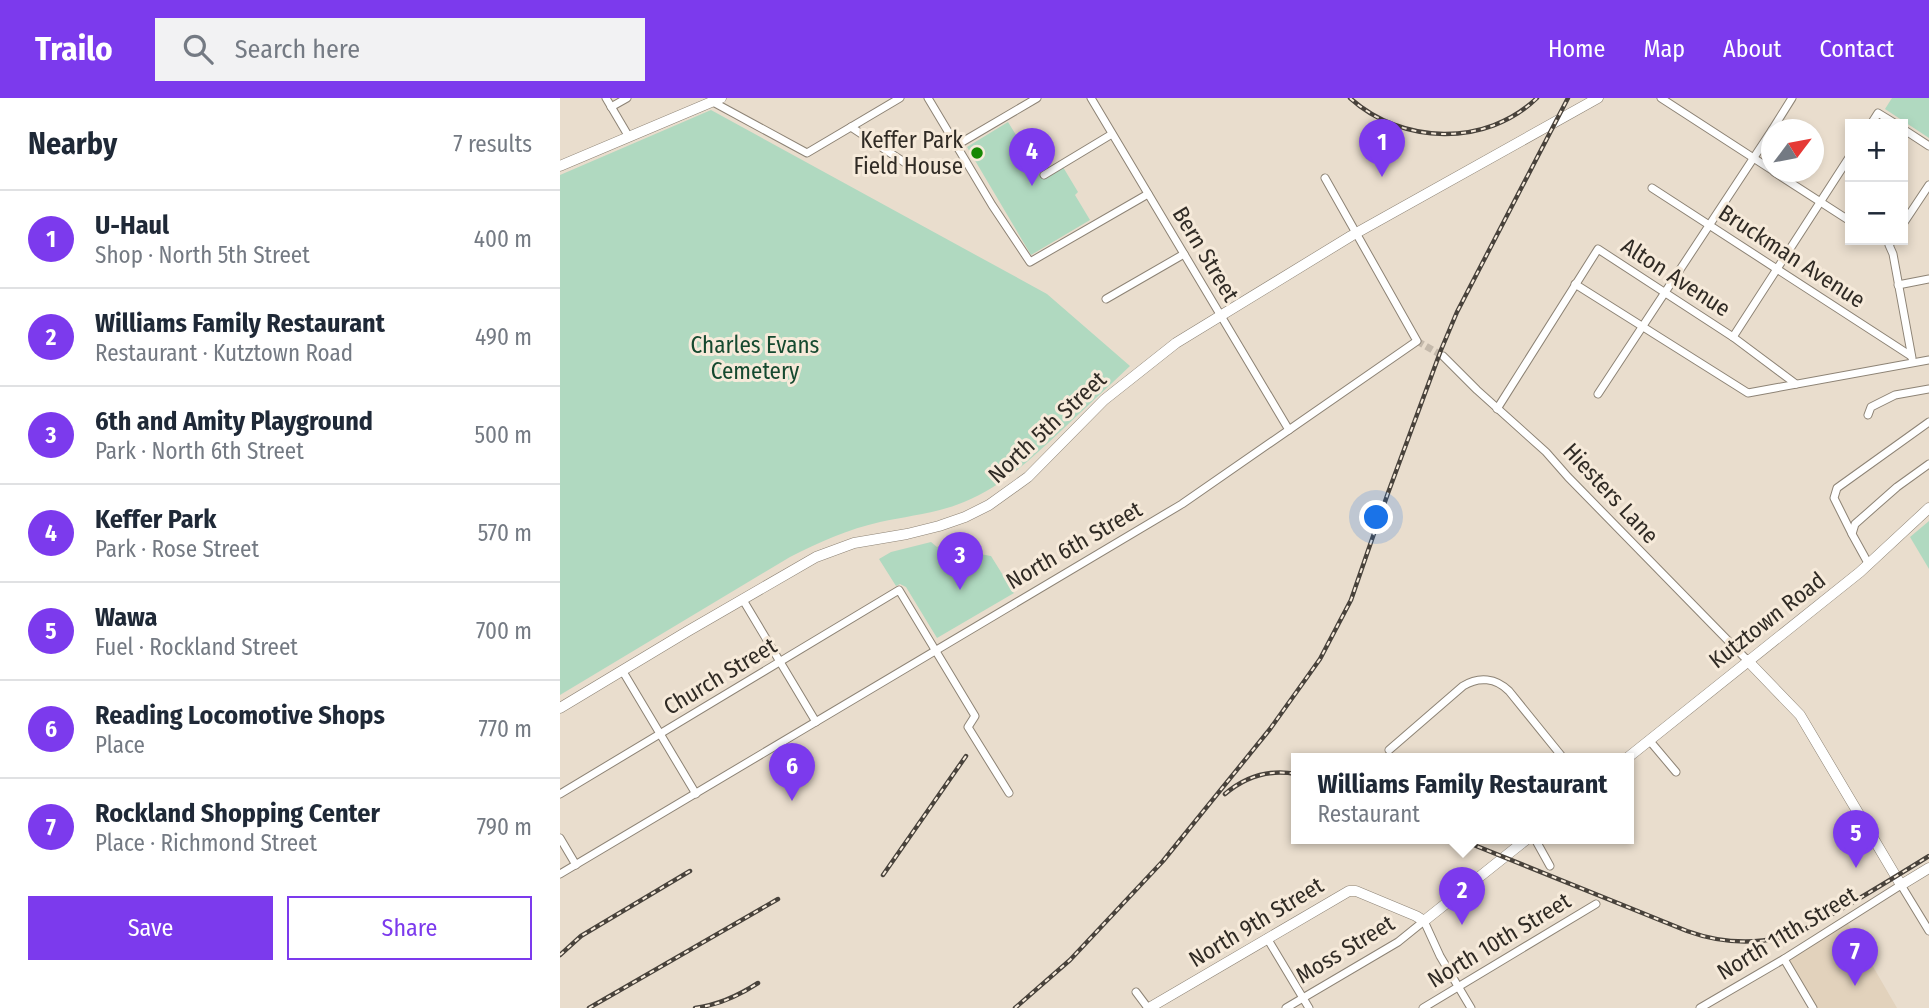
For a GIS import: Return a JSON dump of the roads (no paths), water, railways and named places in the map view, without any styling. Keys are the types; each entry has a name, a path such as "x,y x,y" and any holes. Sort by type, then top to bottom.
{"main road":[{"name":"North 5th Street","path":"560,708 704,621 829,551 854,543 939,526 965,517 998,500 1028,477 1085,418 1125,382 1176,343 1355,234 1598,98"},
{"path":"560,166 717,100"},
{"name":"Kutztown Road","path":"1633,753 1860,572 1929,508"},
{"path":"1747,660 1800,715 1901,885"},
{"path":"1424,922 1521,844"},
{"name":"North 11th Street","path":"1901,885 1929,868"},
{"name":"North 9th Street","path":"1148,1008 1352,890 1416,916 1424,922"}],"street":[{"path":"606,98 629,137"},
{"path":"611,107 628,98"},
{"path":"717,100 807,153 900,98"},
{"path":"928,98 992,205 1030,262 1148,194"},
{"path":"957,145 1037,98"},
{"name":"Bern Street","path":"1091,98 1289,430"},
{"path":"1661,98 1761,163"},
{"path":"1779,119 1792,98"},
{"path":"1874,119 1878,113 1888,119"},
{"path":"851,127 916,170"},
{"path":"1908,132 1929,146"},
{"path":"1044,175 1112,134"},
{"path":"1598,394 1761,147"},
{"path":"1733,337 1845,164"},
{"path":"1325,178 1355,234"},
{"path":"1790,182 1845,217"},
{"path":"1908,216 1929,185"},
{"name":"Bruckman Avenue","path":"1652,188 1912,359"},
{"name":"North 6th Street","path":"560,874 1184,502 1417,341 1355,234"},
{"path":"1891,245 1912,359"},
{"name":"Alton Avenue","path":"1575,284 1598,249 1733,337 1796,384"},
{"path":"1106,299 1184,254"},
{"path":"1899,285 1929,279"},
{"path":"1497,409 1575,284 1748,393 1912,359 1929,360"},
{"name":"Hiesters Lane","path":"1443,356 1546,452 1568,478 1747,660"},
{"path":"1868,415 1871,407 1895,396 1929,389"},
{"path":"1868,563 1834,498 1837,488 1929,422"},
{"path":"1852,534 1855,524 1897,487 1929,464"},
{"name":"Church Street","path":"560,794 899,590 935,650"},
{"path":"743,600 816,722"},
{"path":"935,650 975,716 968,727 1009,793"},
{"path":"622,670 696,793"},
{"path":"1389,750 1463,686 1473,681 1490,679 1509,691 1559,753"},
{"path":"1649,740 1676,772"},
{"path":"560,838 576,865"},
{"path":"1538,844 1550,866"},
{"path":"1901,885 1929,931"},
{"name":"North 11th Street","path":"1700,1008 1901,885"},
{"name":"North 10th Street","path":"1423,1008 1596,904"},
{"path":"1424,922 1440,956 1471,1008"},
{"name":"Moss Street","path":"1286,1008 1398,942 1424,922"},
{"path":"1268,938 1309,1008"},
{"path":"1784,959 1813,1008"},
{"path":"1136,992 1148,1008"}],"tunnel":[{"path":"1417,341 1443,356"}],"railway":[{"path":"1350,98 1371,114 1394,125 1419,132 1444,134 1469,132 1494,125 1516,114 1537,98"},
{"path":"1015,1008 1070,960 1163,861 1270,729 1320,659 1351,600 1388,493 1457,312 1568,98"},
{"path":"883,875 966,756"},
{"path":"1225,794 1258,776 1291,774"},
{"path":"1471,844 1687,931 1737,941 1762,941 1798,933 1929,856"},
{"path":"560,955 581,936 690,871"},
{"path":"589,1008 778,899"},
{"path":"695,1008 728,999 758,983"}],"place":[{"name":"Keffer Park Field House","path":"977,153"},
{"name":"U-Haul","path":"1382,177"},
{"name":"Keffer Park","path":"1032,186"},
{"name":"6th and Amity Playground","path":"960,590"},
{"name":"Reading Locomotive Shops","path":"792,801"},
{"name":"Wawa","path":"1856,868"},
{"name":"Williams Family Restaurant","path":"1462,925"},
{"name":"Rockland Shopping Center","path":"1855,986"}],"park label":[{"name":"Charles Evans Cemetery","path":"755,358"}]}
